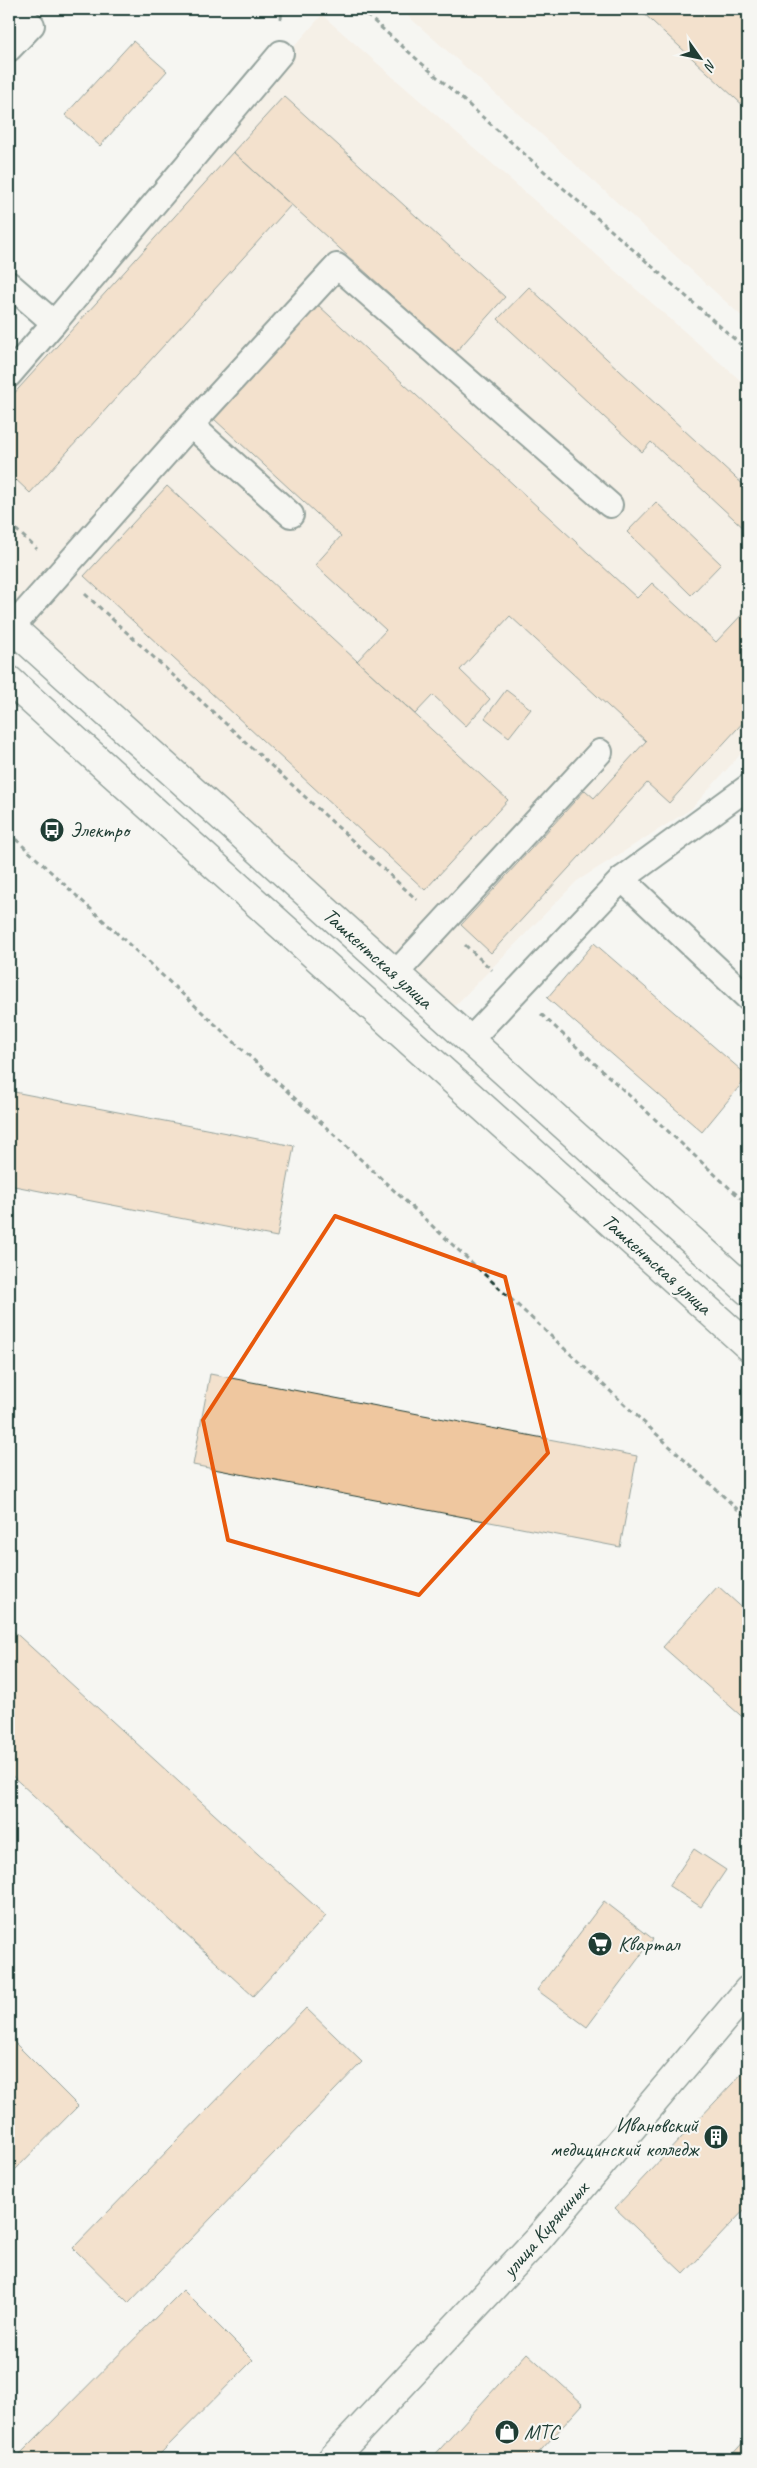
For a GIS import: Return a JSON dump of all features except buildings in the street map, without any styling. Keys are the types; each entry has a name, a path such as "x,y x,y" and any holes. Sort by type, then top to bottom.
{"main road":[{"name":"Ташкентская улица","path":"10,627 748,1291"},
{"name":"Ташкентская улица","path":"9,680 748,1346"},
{"name":"улица Кирякиных","path":"332,2459 538,2239 748,1990"}],"lane":[{"path":"9,49 32,25 14,9"},
{"path":"9,375 280,53"},
{"path":"10,627 190,425 336,266 610,504"},
{"path":"9,284 54,323"},
{"path":"190,425 291,515"},
{"path":"396,974 600,752"},
{"path":"470,1040 622,878 748,787"},
{"path":"622,878 748,998"}],"path":[{"path":"360,9 748,351"},
{"path":"61,571 748,1206"},
{"path":"9,833 748,1519"}],"highlighted area":[{"path":"335,1216 505,1277 548,1453 419,1595 228,1540 203,1420"}],"shaded area":[{"path":"400,9 748,9 748,322 586,174"},
{"path":"322,15 748,387 748,746 691,809 577,881 440,1021 9,634 9,370"}],"place":[{"name":"Электро","path":"52,830"},
{"name":"Квартал","path":"600,1944"},
{"name":"Ивановский медицинский колледж","path":"716,2137"},
{"name":"МТС","path":"507,2432"}]}
